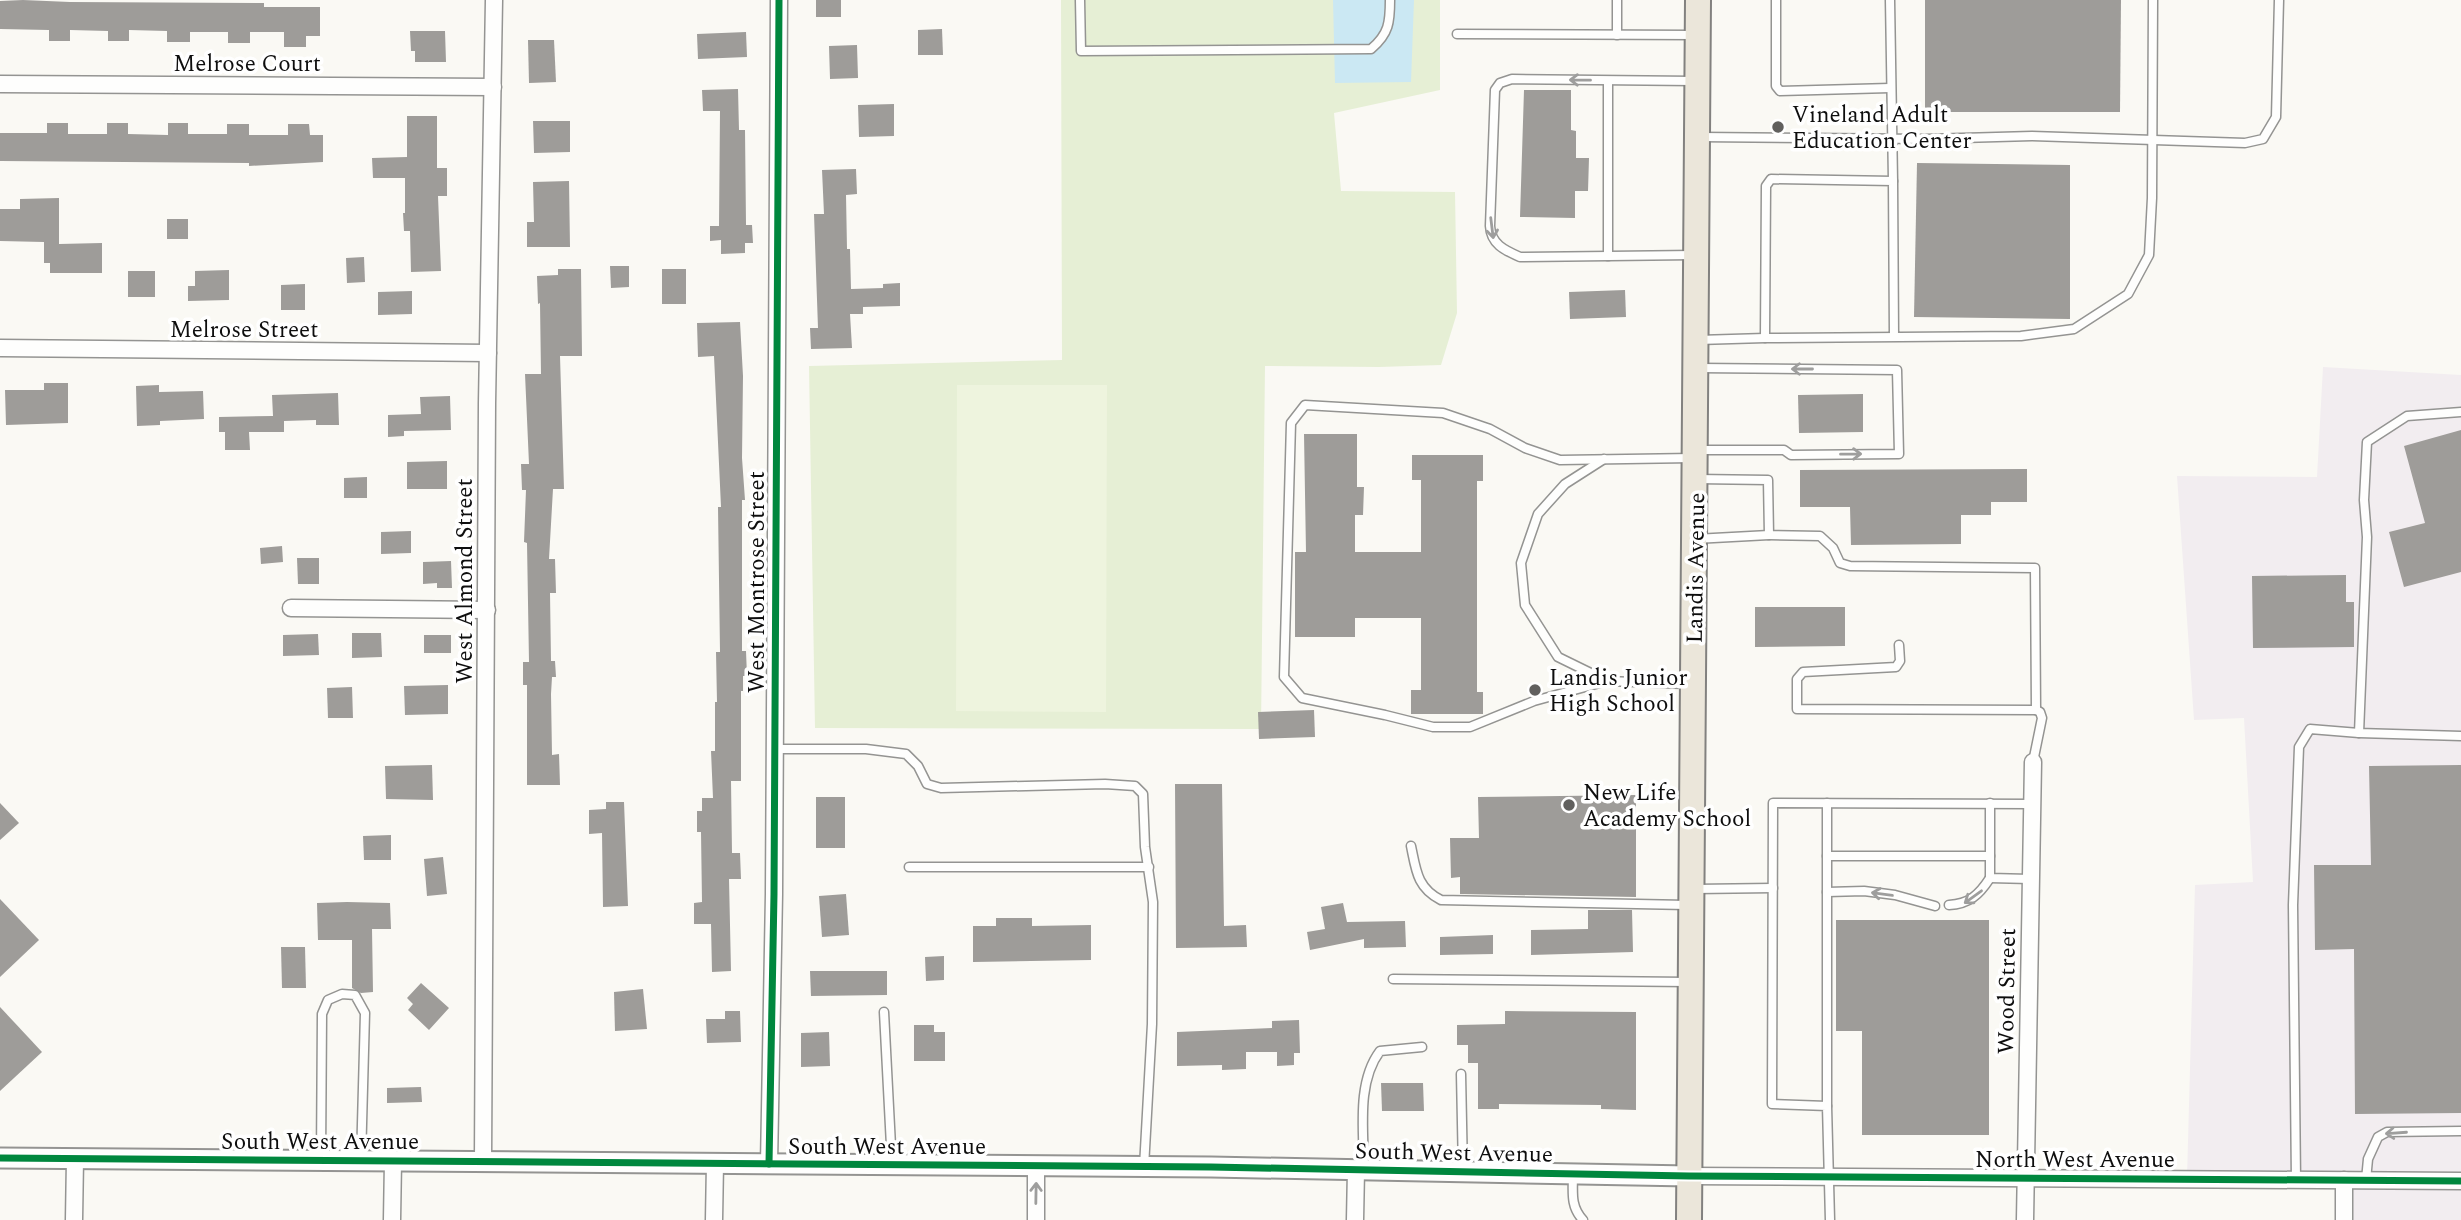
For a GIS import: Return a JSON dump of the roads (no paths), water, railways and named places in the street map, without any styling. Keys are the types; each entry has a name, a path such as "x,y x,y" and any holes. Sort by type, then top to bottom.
{"main road":[{"name":"Landis Avenue","path":"1689,1220 1698,0"}],"street":[{"name":"West Almond Street","path":"483,1162 488,353 494,0"},
{"name":"West Montrose Street","path":"769,1164 775,749 779,0"},
{"name":"Melrose Court","path":"0,84 494,87"},
{"name":"Melrose Street","path":"0,348 488,353"},
{"path":"290,608 487,610"},
{"name":"Wood Street","path":"2025,1220 2032,762"},
{"name":"South West Avenue","path":"0,1158 1144,1167 1689,1176"},
{"path":"74,1220 75,1158"},
{"path":"392,1220 393,1161"},
{"path":"714,1220 715,1163"},
{"path":"1036,1166 1036,1220"},
{"path":"1355,1220 1360,1170"},
{"name":"North West Avenue","path":"1689,1176 2461,1181"},
{"path":"2344,1180 2344,1220"}],"lane":[{"path":"1080,0 1081,51 1371,49 1387,33 1390,24 1390,0"},
{"path":"1617,0 1617,35"},
{"path":"1776,0 1776,86 1780,91 1890,88"},
{"path":"1890,0 1895,337"},
{"path":"1696,340 2021,336 2074,329 2129,294 2149,255 2153,140 2153,0"},
{"path":"1697,137 2032,136 2245,144 2263,139 2276,117 2279,0"},
{"path":"1458,34 1698,35"},
{"path":"1696,255 1520,257 1496,243 1491,237 1490,226 1495,90 1500,83 1511,79 1697,81"},
{"path":"1608,81 1608,256"},
{"path":"1765,338 1766,186 1771,179 1893,181"},
{"path":"1694,684 1607,681 1534,701 1470,727 1433,727 1302,698 1284,677 1291,423 1305,405 1443,413 1490,429 1525,448 1560,460 1696,462 1784,450 1791,455 1899,454 1898,370 1696,368"},
{"path":"2359,733 2367,537 2364,500 2367,442 2407,416 2461,412"},
{"path":"1604,459 1565,484 1538,514 1521,562 1525,605 1558,657 1607,681"},
{"path":"1696,462 1768,480 1769,535"},
{"path":"1695,539 1769,535 1820,536 1833,548 1840,563 1850,566 2035,568 2036,710"},
{"path":"1899,645 1900,661 1895,667 1803,672 1797,679 1797,709 2036,710 2042,718 2032,762"},
{"path":"2296,1180 2293,905 2298,747 2310,729 2461,736"},
{"path":"775,749 866,749 906,754 918,766 928,784 941,788 1105,784 1135,786 1143,794 1153,902 1152,1024 1144,1167"},
{"path":"1827,1107 1772,1104 1773,803 2032,804"},
{"path":"1827,803 1827,1107 1830,1220"},
{"path":"1949,905 1962,904 1980,894 1990,878 1990,803"},
{"path":"1411,846 1418,877 1428,893 1441,900 1692,897 1773,888"},
{"path":"1827,856 1990,856"},
{"path":"909,867 1149,867"},
{"path":"1990,878 2030,879"},
{"path":"1827,892 1864,891 1895,895 1935,906"},
{"path":"1393,979 1691,982"},
{"path":"321,1161 322,1014 328,1000 342,994 355,995 365,1013 361,1161"},
{"path":"884,1012 892,1165"},
{"path":"1360,1170 1366,1080 1371,1062 1380,1051 1422,1047"},
{"path":"1461,1073 1463,1171"},
{"path":"2366,1180 2368,1159 2378,1137 2387,1132 2461,1130"},
{"path":"1573,1174 1572,1203 1583,1220"}],"water":[{"path":"1333,0 1414,0 1411,82 1335,83"}],"place":[{"name":"Vineland Adult Education Center","path":"1778,127"},
{"name":"Landis Junior High School","path":"1535,690"},
{"name":"New Life Academy School","path":"1569,805"}]}
